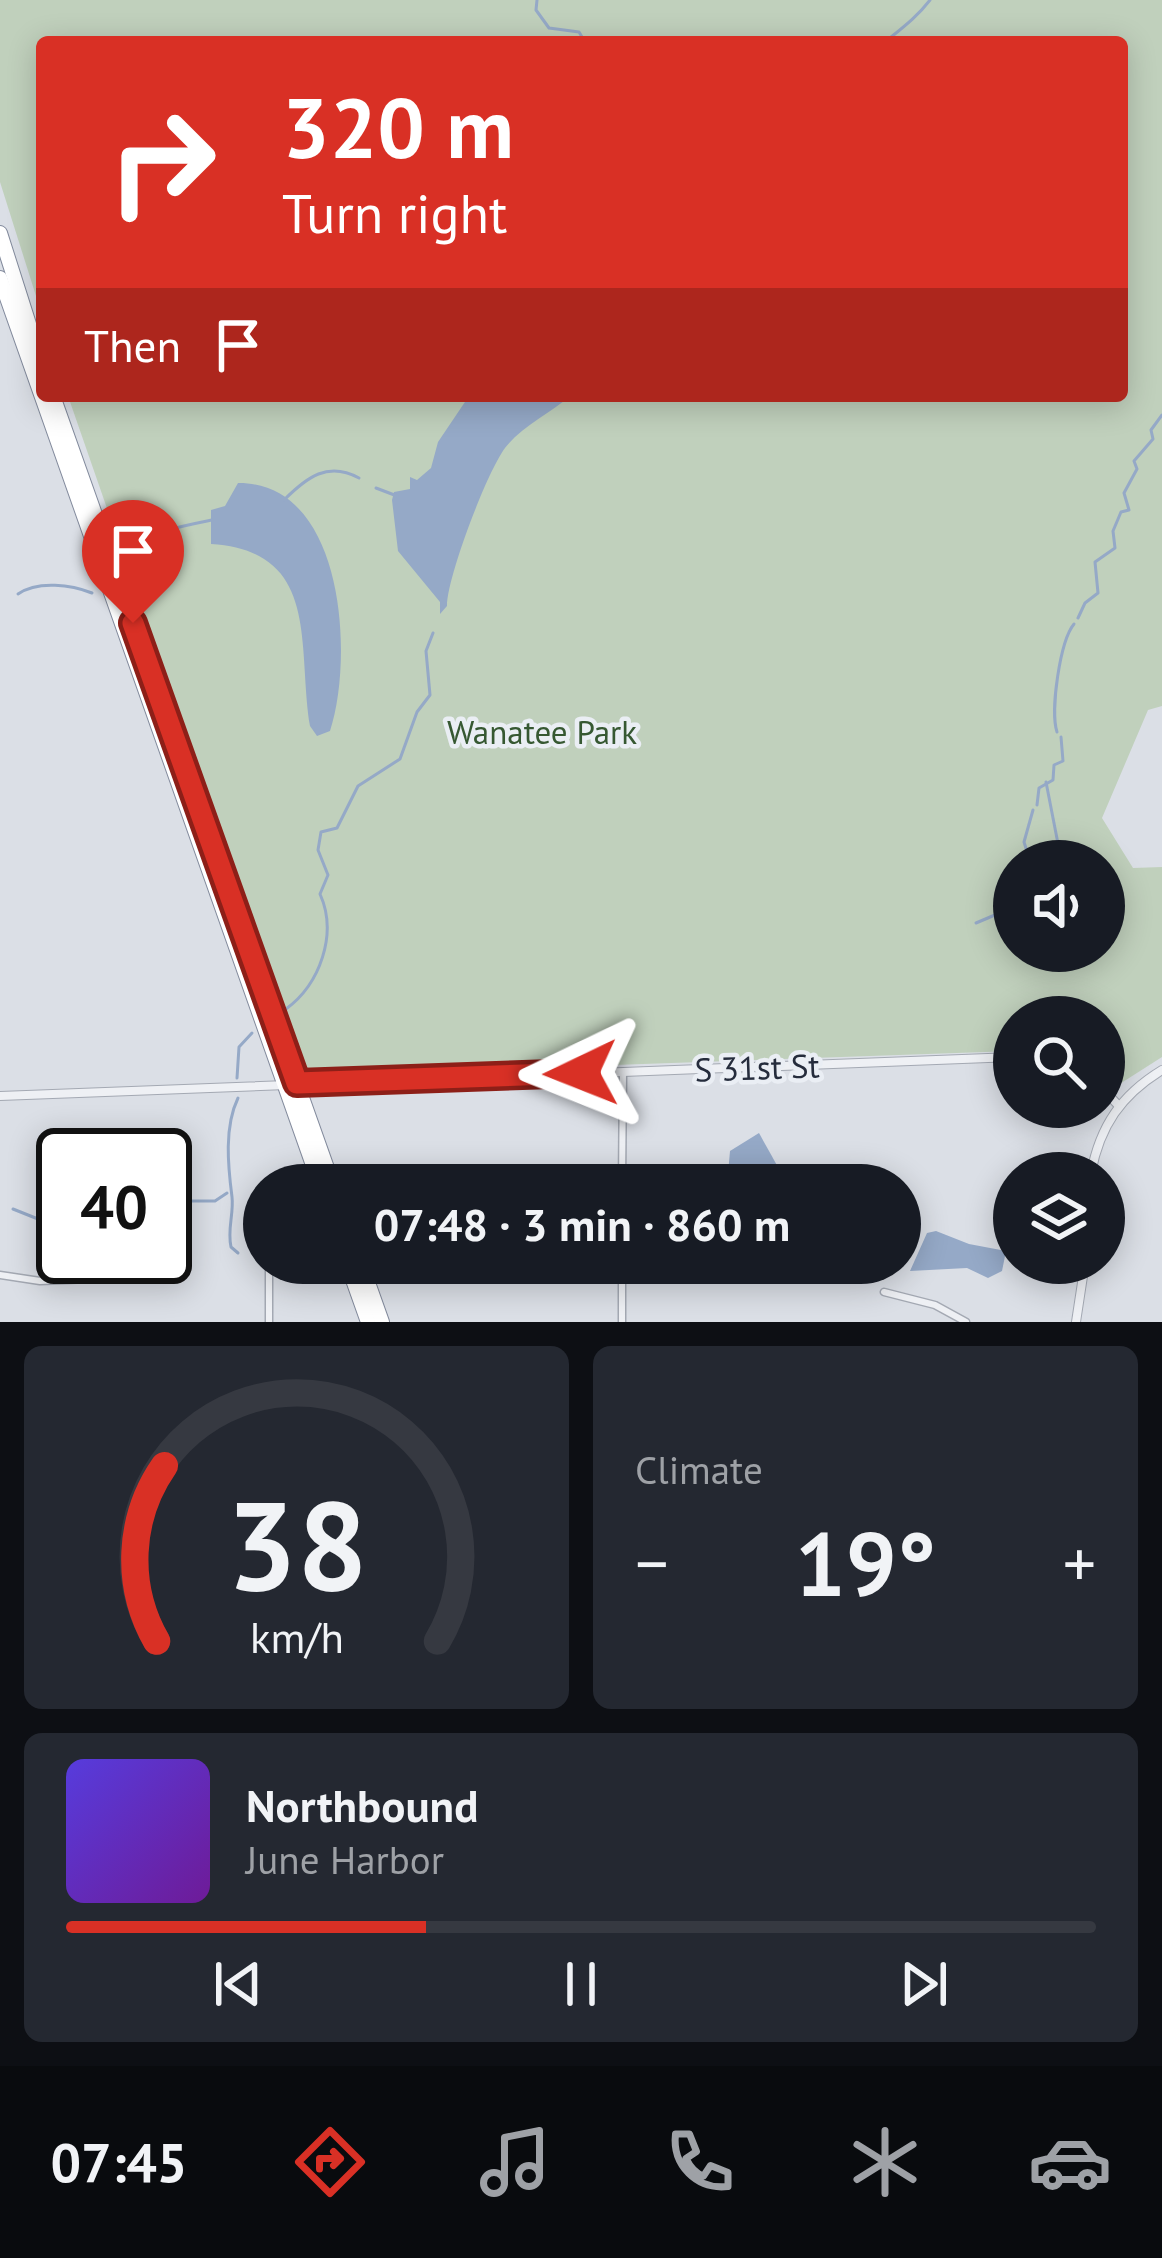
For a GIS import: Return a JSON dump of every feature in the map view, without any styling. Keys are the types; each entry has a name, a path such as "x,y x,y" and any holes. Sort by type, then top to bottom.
{"highway":[{"path":"0,233 36,345"},
{"path":"0,278 36,378"},
{"path":"45,402 291,1084 324,1164"},
{"path":"55,402 291,1084 314,1164"},
{"path":"354,1284 368,1322"},
{"path":"368,1284 382,1322"}],"street":[{"name":"S 31st St","path":"0,1096 993,1058"},
{"path":"1125,1099 1162,1070"},
{"path":"622,1164 623,1072"},
{"path":"0,1275 36,1280"},
{"path":"269,1284 269,1322"},
{"path":"622,1284 622,1322"},
{"path":"1076,1322 1082,1284"},
{"path":"884,1292 935,1305 966,1322"}],"green space":[{"name":"Wanatee Park","path":"0,0 1162,0 1162,706 1148,710 1102,818 1116,840 993,840 993,972 1125,972 1125,855 1133,868 1162,867 1162,1057 1125,1081 1125,996 993,996 993,1052 304,1076 70,402 1128,402 1128,36 36,36 36,296 0,182"}],"water":[{"path":"465,402 562,402 520,433 497,460 461,550 447,606 440,614 440,602 398,551 392,500 394,492 410,489 410,477 417,480 431,468 438,442"},
{"path":"238,483 274,490 301,511 320,542 333,579 341,661 330,731 317,736 310,726 297,607 287,583 271,564 246,551 211,544 211,510 225,506"},
{"path":"759,1133 776,1164 729,1164 730,1151"},
{"path":"936,1231 993,1249 993,1276 988,1278 967,1268 921,1270 921,1246 927,1233"}],"waterway":[{"path":"537,0 536,10 549,28 581,36"},
{"path":"892,36 930,0"},
{"path":"1078,618 1085,603 1098,593 1095,562 1115,548 1113,531 1121,512 1129,510 1124,493 1137,469 1134,461 1153,439 1151,430 1162,415"},
{"path":"284,500 301,484 328,471 359,478"},
{"path":"376,488 397,496"},
{"path":"127,551 154,535 212,520"},
{"path":"18,594 55,585 92,593"},
{"path":"1057,732 1058,676 1074,624"},
{"path":"286,1009 308,986 326,941 320,894 328,875 318,850 321,832 337,828 358,786 400,759 417,712 430,695 426,651 433,633"},
{"path":"1037,805 1039,788 1053,780 1054,765 1063,761 1061,737"},
{"path":"1046,782 1057,840"},
{"path":"1025,840 1033,810"},
{"path":"976,923 993,916"},
{"path":"237,1078 239,1047 252,1033"},
{"path":"238,1098 228,1147 230,1240 238,1253"},
{"path":"192,1201 215,1201 227,1193"},
{"path":"13,1209 36,1218"}],"route":[{"path":"133,623 297,1083 581,1073"}]}
